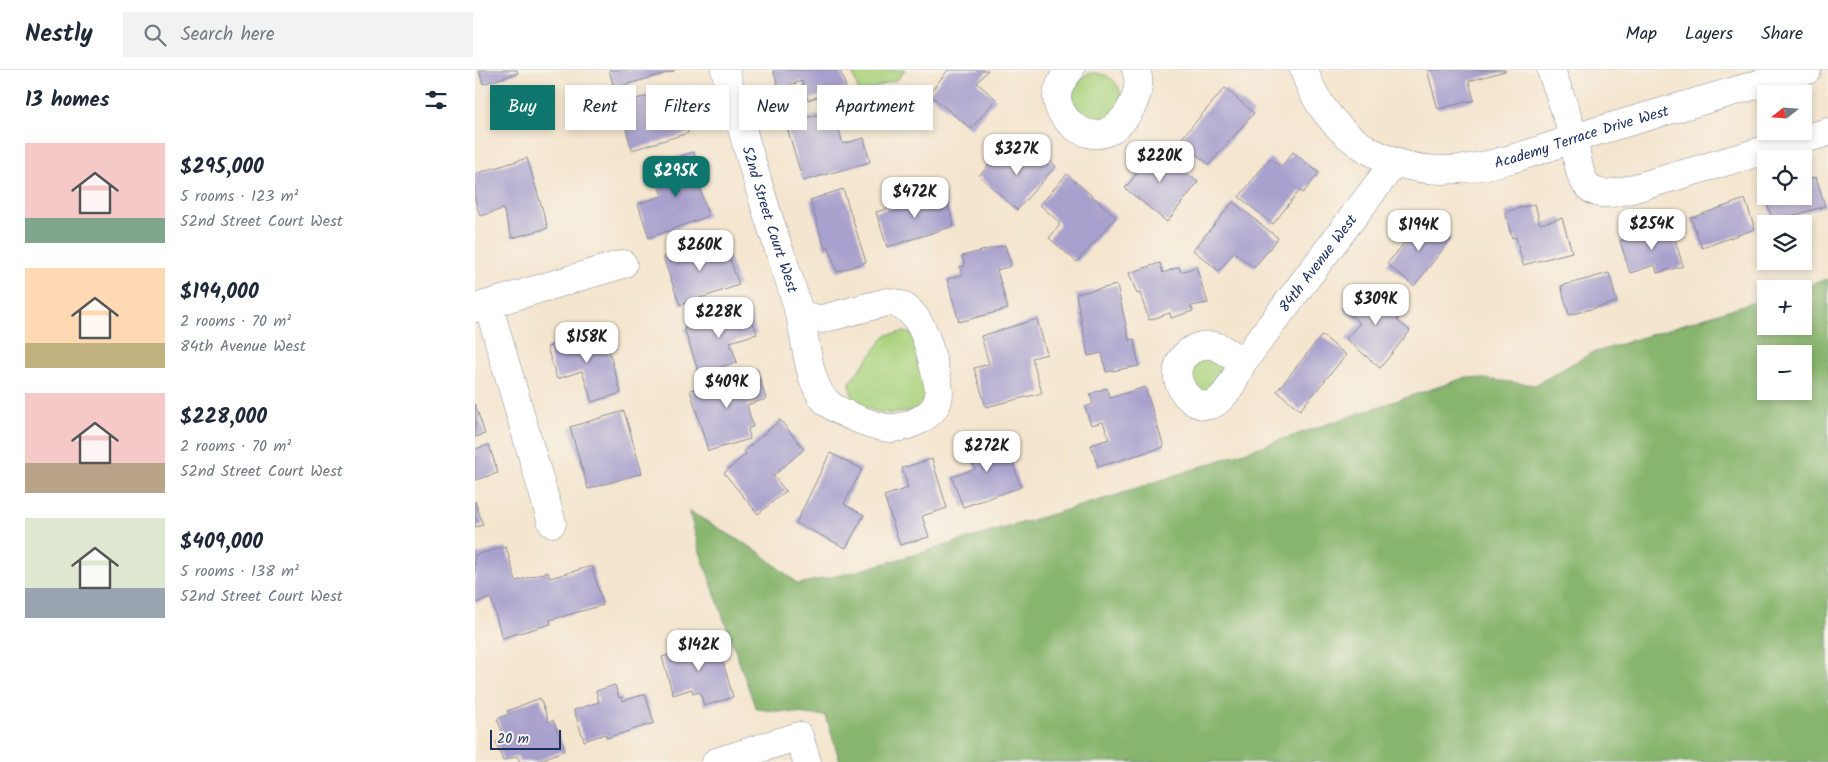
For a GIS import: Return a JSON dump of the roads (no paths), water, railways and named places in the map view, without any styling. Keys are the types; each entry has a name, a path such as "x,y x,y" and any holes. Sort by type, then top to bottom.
{"street":[{"name":"52nd Street Court West","path":"725,70 798,311 815,382 828,404 875,424 893,428 926,417 933,411 938,399 938,386 926,336 906,308 896,302 887,302 822,319 808,317 798,311"},
{"path":"1070,70 1061,84 1057,98 1061,110 1073,125 1091,134 1104,133 1116,125 1132,108 1140,79 1136,70"},
{"name":"Academy Terrace Drive West","path":"1304,70 1310,90 1329,116 1358,144 1394,163 1419,170 1444,172 1468,170 1807,70"},
{"path":"1551,70 1574,138 1579,168 1586,184 1592,190 1603,194 1628,190 1828,132"},
{"name":"84th Avenue West","path":"1242,363 1394,163"},
{"path":"552,523 481,306 623,264"},
{"path":"716,762 799,736 807,762"}]}
